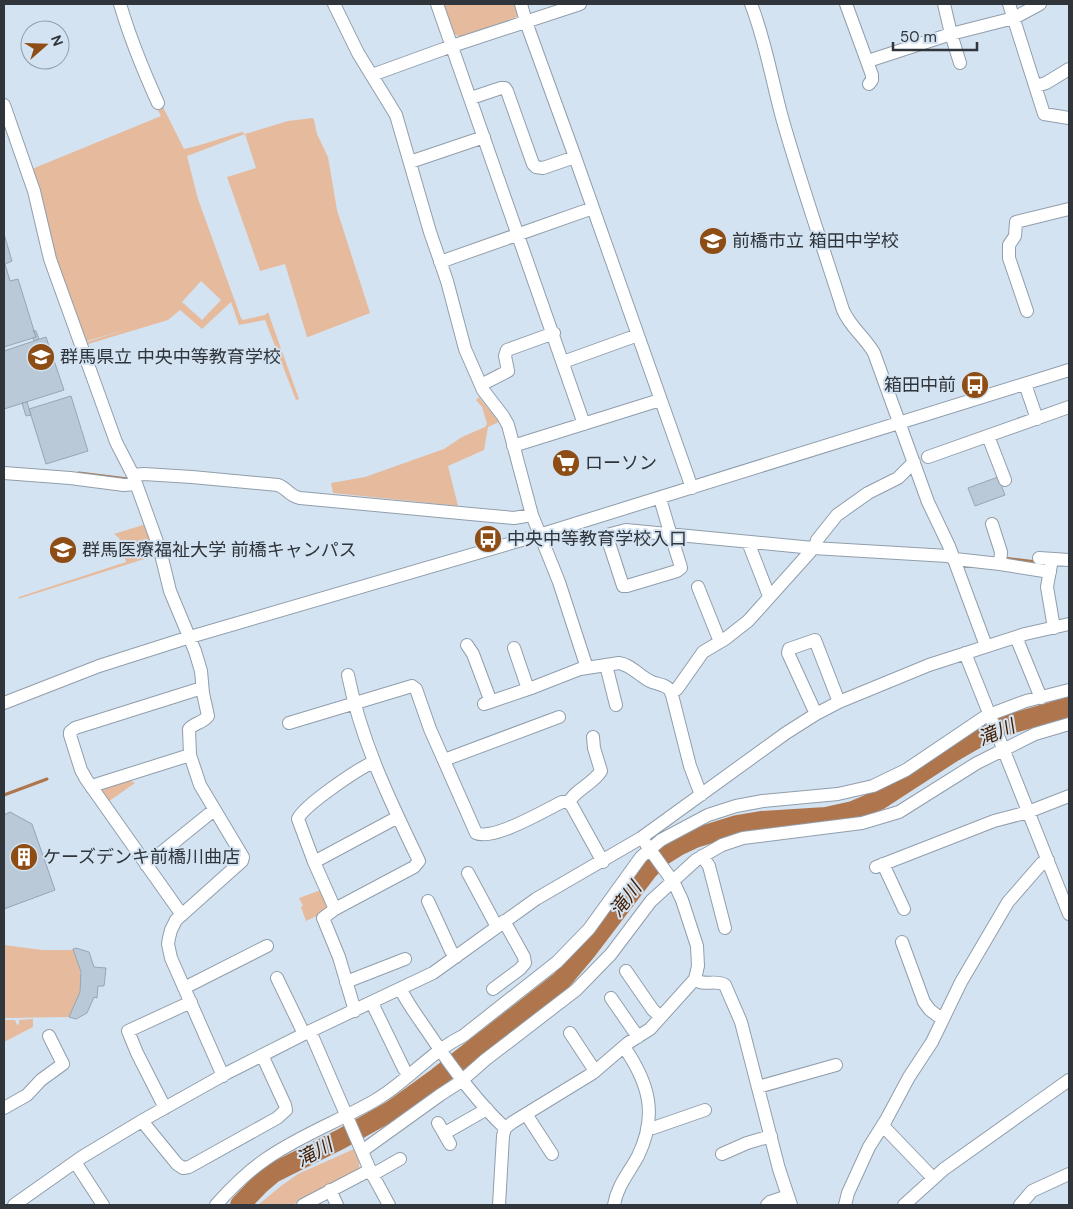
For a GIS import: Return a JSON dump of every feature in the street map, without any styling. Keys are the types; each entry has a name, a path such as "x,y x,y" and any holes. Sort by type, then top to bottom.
{"street":[{"path":"120,4 135,50 158,103"},
{"path":"437,4 554,333 584,424"},
{"path":"521,4 692,488"},
{"path":"372,75 452,46 580,4"},
{"path":"751,4 763,38 784,123 843,310 846,318 865,339 874,353 928,502 954,559 986,646"},
{"path":"846,4 868,61 872,75 872,80 869,84"},
{"path":"944,4 960,63"},
{"path":"1009,4 1044,114 1069,118"},
{"path":"868,61 951,34 1014,18 1040,4"},
{"path":"339,5 358,53 396,115 465,349 486,395 506,421 532,515 559,582 587,668"},
{"path":"1036,86 1046,83 1069,69"},
{"path":"471,98 501,88 507,91 533,164 536,167 543,168 575,157"},
{"path":"4,105 36,197 50,259 116,442 135,479 160,550 173,598 190,637 201,671 202,688 208,716 189,729 190,755 200,786 242,857 242,861 173,925 168,944 171,958 223,1076"},
{"path":"410,162 484,137"},
{"path":"440,262 593,208"},
{"path":"1026,311 1009,258 1009,245 1015,236 1016,222 1069,209"},
{"path":"481,385 508,371 505,356 507,350 554,333"},
{"path":"564,362 638,335"},
{"path":"4,703 99,666 190,637 539,536 1069,370"},
{"path":"1025,384 1037,419"},
{"path":"513,446 660,400"},
{"path":"928,457 1069,407"},
{"path":"988,436 1005,480"},
{"path":"671,693 677,689 703,652 748,621 838,516 868,493 898,478 914,462"},
{"path":"4,474 70,478 124,485 144,474 192,477 278,485 284,488 291,496 300,498 514,518 532,515"},
{"path":"660,498 671,535 680,564 680,570 623,586 607,535 626,530 671,535 748,542 815,544 948,556 954,559 1052,564 1069,560"},
{"path":"992,524 1001,560"},
{"path":"748,542 769,596"},
{"path":"1039,558 1052,564"},
{"path":"1052,564 1047,587 1054,628"},
{"path":"698,587 720,642"},
{"path":"14,1205 75,1162 165,1108 262,1055 433,973 500,924 554,888 603,862 641,838 816,714 839,702 896,678 965,653 1016,637 1069,624"},
{"path":"1016,637 1041,698"},
{"path":"816,714 787,651 789,649 815,640 839,702"},
{"path":"467,645 473,654 488,703 587,668 619,663 625,664 647,679 666,685 671,693 690,766 701,795"},
{"path":"514,648 528,689"},
{"path":"965,653 1068,909"},
{"path":"606,665 616,705"},
{"path":"348,675 354,704 374,762 419,861 414,867 325,916 323,921 336,950 355,1011"},
{"path":"288,723 410,686 414,687 474,830 479,834 490,834 520,824 562,802 568,802 603,862"},
{"path":"182,915 92,788 81,770 70,738 70,732 202,688"},
{"path":"216,1205 238,1182 267,1158 373,1102 557,962 589,929 636,865 661,840 697,820 736,806 838,794 873,786 906,770 991,717 1026,701 1069,690"},
{"path":"444,760 559,717"},
{"path":"361,1149 462,1079 576,990 611,954 650,901 671,879 702,856 722,845 743,838 862,824 887,817 899,812 977,763 1004,749 1035,734 1069,724"},
{"path":"569,803 572,796 588,786 601,771 594,748 593,737"},
{"path":"92,788 98,784 190,755"},
{"path":"335,910 298,822 299,815 352,774 374,762"},
{"path":"904,909 880,865 994,821 1028,812 1069,796"},
{"path":"146,865 214,810"},
{"path":"314,862 398,817"},
{"path":"499,1205 505,1128 595,1071 650,1028 695,979 698,966 696,941 682,900 671,879 641,838"},
{"path":"702,856 709,866 725,928"},
{"path":"845,1205 848,1193 869,1147 883,1126 909,1077 932,1042 961,982 1008,902 1042,863 1048,860"},
{"path":"468,873 500,924 524,957 525,963 520,969 492,989"},
{"path":"428,901 450,951 456,957"},
{"path":"902,942 924,1002 930,1010 942,1019"},
{"path":"184,988 267,946"},
{"path":"346,982 405,959"},
{"path":"626,971 653,1010 661,1017"},
{"path":"277,978 307,1033 371,1172 389,1205"},
{"path":"695,979 700,983 722,983 741,1022 790,1201 774,1200 767,1205"},
{"path":"401,990 413,1011 462,1079 505,1128"},
{"path":"611,998 638,1037"},
{"path":"165,1108 137,1054 128,1031 191,1002"},
{"path":"372,1003 404,1069"},
{"path":"570,1033 595,1071"},
{"path":"4,1108 27,1096 41,1080 63,1064 49,1036"},
{"path":"614,1205 620,1186 640,1150 649,1109 644,1082 624,1047"},
{"path":"142,1121 177,1164 183,1168 189,1167 276,1118 286,1110 262,1055"},
{"path":"758,1087 836,1065"},
{"path":"904,1205 934,1178 1069,1080"},
{"path":"444,1133 487,1109"},
{"path":"646,1128 653,1128 705,1110"},
{"path":"526,1114 552,1154"},
{"path":"883,1126 934,1178"},
{"path":"722,1154 747,1143 771,1136"},
{"path":"303,1205 330,1190 400,1160"},
{"path":"75,1162 103,1205"},
{"path":"1020,1205 1032,1191 1069,1174"},
{"path":"330,1190 337,1205"}],"shaded area":[{"path":"443,4 517,4 520,13 517,17 460,37 454,34"},
{"path":"162,105 184,149 242,132 245,134 187,156 198,199 241,318 243,320 265,315 268,312 299,399 296,400 265,320 239,325 231,302 202,329 180,310 168,320 85,345 84,343 127,329 84,342 53,256 32,169 161,116 156,107","holes":["201,281 221,300 202,320 182,302"]},
{"path":"313,118 317,134 328,157 337,210 370,313 307,337 285,264 260,271 227,177 256,168 245,134 288,121"},
{"path":"479,397 499,422 488,427 484,450 448,466 458,506 333,493 331,483 365,477 444,449 462,437 485,427 487,424 482,407 476,400"},
{"path":"146,522 157,555 18,599 19,597 126,562 119,538 114,534 143,525"},
{"path":"125,781 135,783 105,804 100,788"},
{"path":"321,890 327,905 325,912 306,921 299,898"},
{"path":"4,945 42,950 73,949 80,969 81,983 78,998 69,1017 4,1018"},
{"path":"33,1019 33,1027 4,1042 4,1020 15,1020 17,1025 19,1020"},
{"path":"354,1149 359,1160 359,1170 292,1205 258,1205 298,1174"}],"building":[{"path":"4,234 12,261 5,264 10,281 18,279 36,337 4,347"},
{"path":"33,330 36,331 39,339 34,341 33,338 36,337"},
{"path":"46,337 64,390 4,409 4,351"},
{"path":"71,396 88,451 46,464 29,409"},
{"path":"27,402 31,415 26,416 22,403"},
{"path":"998,477 1005,495 975,506 968,488"},
{"name":"ケーズデンキ前橋川曲店","path":"10,812 32,824 55,890 4,909 4,815"},
{"path":"76,948 89,952 94,967 106,968 104,986 98,986 97,998 94,997 87,1013 76,1019 69,1017 80,992 81,972 73,949"}],"waterway":[{"path":"79,473 128,479"},
{"path":"1003,558 1037,562"},
{"name":"滝川","path":"240,1205 273,1173 341,1139 391,1111 438,1077 561,981 648,870 662,856 678,846 695,838 737,825 761,821 826,817 853,811 879,800 979,737 1010,724 1069,707"},
{"path":"4,795 47,779"}],"place":[{"name":"前橋市立 箱田中学校","path":"713,241"},
{"name":"群馬県立 中央中等教育学校","path":"41,357"},
{"name":"箱田中前","path":"975,385"},
{"name":"ローソン","path":"566,463"},
{"name":"中央中等教育学校入口","path":"488,539"},
{"name":"群馬医療福祉大学 前橋キャンパス","path":"63,550"},
{"name":"ケーズデンキ前橋川曲店","path":"24,857"}]}
